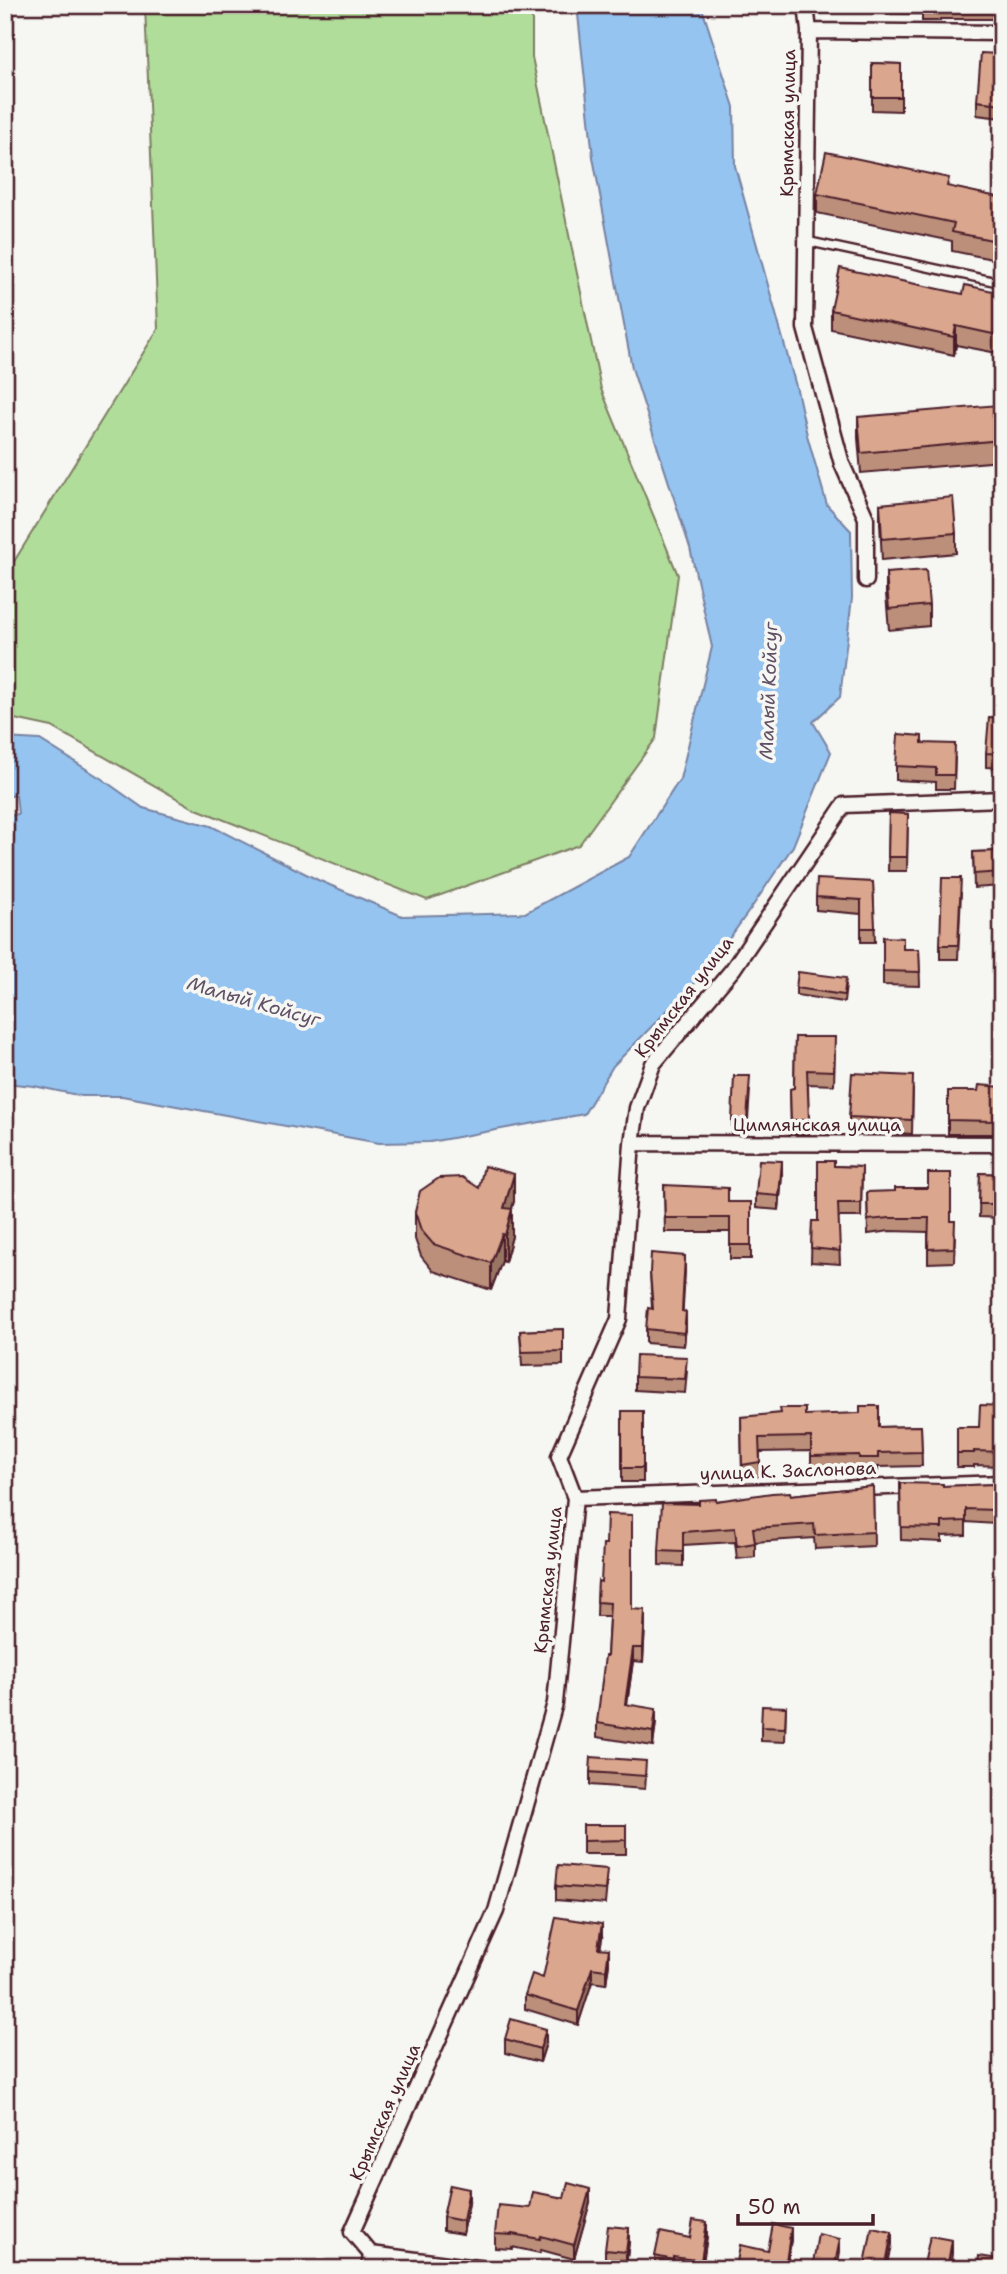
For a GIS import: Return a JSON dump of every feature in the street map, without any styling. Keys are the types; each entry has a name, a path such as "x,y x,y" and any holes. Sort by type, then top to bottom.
{"street":[{"name":"Крымская улица","path":"806,5 808,31 804,327 842,464 866,518 866,580"},
{"path":"808,31 1002,33"},
{"name":"Крымская улица","path":"370,2262 352,2232 496,1911 555,1703 575,1498 559,1456 619,1320 632,1143 637,1108 653,1064 733,969 844,805 1002,799"},
{"name":"Цимлянская улица","path":"632,1143 1002,1144"},
{"name":"улица К. Заслонова","path":"575,1498 1002,1483"},
{"path":"370,2262 485,2269"}],"lane":[{"path":"806,241 1002,283"}],"green space":[{"path":"145,5 532,5 532,57 601,389 678,575 656,738 579,845 427,900 194,808 52,727 5,717 5,576 158,329"}],"water":[{"name":"Малый Койсуг","path":"577,5 701,5 734,107 735,166 807,435 827,505 851,531 852,598 840,697 813,722 831,752 793,846 706,971 613,1066 584,1114 430,1142 379,1143 122,1096 82,1096 5,1083 5,817 18,814 16,795 5,797 5,738 40,740 143,808 211,826 318,880 402,916 525,913 629,857 680,779 712,647 690,548 632,368 593,157"}],"building":[{"path":"922,5 940,5 940,8 922,8"},
{"path":"940,5 1002,5 1002,6"},
{"path":"981,53 998,54 995,81 1002,82 1002,104 977,101"},
{"path":"872,63 901,64 901,97 872,97"},
{"path":"826,152 949,178 947,186 1002,198 1002,242 952,232 954,223 817,194"},
{"path":"840,268 963,294 965,285 1002,293 1002,336 956,326 954,337 831,310"},
{"path":"998,405 1001,440 861,453 858,417"},
{"path":"953,497 956,533 882,539 880,504"},
{"path":"926,570 929,605 889,609 886,573"},
{"path":"989,717 1002,718 1002,754 986,753"},
{"path":"898,734 922,736 922,743 955,744 954,775 936,775 936,768 896,766"},
{"path":"889,813 908,814 907,857 888,857"},
{"path":"995,816 1002,816 1002,850 996,850"},
{"path":"1002,851 1002,872 974,874 973,852"},
{"path":"942,878 961,878 958,945 940,945"},
{"path":"817,879 873,882 875,928 861,928 861,900 816,897"},
{"path":"883,937 903,938 903,949 919,949 920,972 883,971"},
{"path":"798,972 846,978 844,995 796,988"},
{"path":"795,1037 835,1037 834,1071 807,1070 809,1120 791,1120 790,1089 794,1088"},
{"path":"852,1073 913,1076 912,1120 849,1117"},
{"path":"734,1076 750,1076 747,1120 732,1120"},
{"path":"979,1085 1002,1087 1002,1118 996,1118 996,1121 948,1120 948,1091 978,1091"},
{"path":"759,1160 782,1161 779,1196 756,1194"},
{"path":"818,1161 834,1161 834,1166 862,1167 861,1203 838,1203 840,1251 811,1248 812,1221 818,1221"},
{"path":"484,1166 514,1174 504,1208 512,1209 505,1235 502,1234 491,1263 433,1244 421,1230 415,1212 420,1191 439,1178 462,1177 479,1188"},
{"path":"928,1173 951,1173 954,1248 928,1249 929,1218 868,1220 867,1192 895,1191 895,1188 928,1188"},
{"path":"980,1173 1002,1174 1002,1204 979,1204"},
{"path":"664,1185 728,1188 728,1202 751,1202 751,1245 730,1245 730,1218 665,1218"},
{"path":"651,1253 685,1256 682,1311 686,1312 684,1333 646,1329 648,1308 653,1309"},
{"path":"563,1329 563,1351 522,1352 520,1331"},
{"path":"636,1355 687,1357 685,1379 635,1377"},
{"path":"980,1405 1002,1406 1002,1452 957,1453 957,1427 979,1427"},
{"path":"860,1406 879,1406 879,1427 921,1426 922,1452 878,1453 878,1458 859,1458 859,1455 811,1456 811,1437 759,1438 760,1462 742,1465 741,1417 781,1413 780,1408 805,1408 805,1415 860,1413"},
{"path":"622,1411 643,1411 643,1468 622,1468"},
{"path":"900,1483 943,1486 996,1484 995,1510 966,1509 966,1521 942,1522 942,1528 901,1527"},
{"path":"873,1486 874,1532 815,1535 814,1524 753,1528 755,1543 737,1546 735,1528 683,1532 683,1552 659,1551 662,1503 699,1504 699,1500 716,1501 790,1492 791,1495"},
{"path":"607,1514 632,1515 632,1609 645,1610 643,1648 633,1648 625,1704 656,1709 653,1732 597,1723 607,1656 610,1603 597,1602 603,1544 606,1544"},
{"path":"762,1706 786,1707 785,1728 761,1727"},
{"path":"591,1757 646,1761 645,1776 590,1772"},
{"path":"583,1825 626,1825 626,1840 583,1841"},
{"path":"558,1865 607,1869 605,1890 556,1886"},
{"path":"556,1917 602,1924 598,1948 609,1949 606,1970 592,1968 578,2011 525,1995 532,1974 543,1978"},
{"path":"511,2019 546,2029 540,2049 505,2039"},
{"path":"568,2183 590,2189 574,2245 541,2236 540,2239 495,2234 498,2205 530,2208 533,2192 564,2198"},
{"path":"450,2185 469,2189 463,2221 443,2217"},
{"path":"693,2220 707,2222 701,2261 655,2256 660,2232 690,2238"},
{"path":"773,2224 791,2228 785,2269 736,2268 740,2245 768,2251"},
{"path":"608,2226 629,2228 626,2252 605,2250"},
{"path":"872,2228 892,2232 885,2269 864,2269"},
{"path":"818,2234 840,2239 834,2269 812,2269"},
{"path":"930,2236 952,2240 947,2269 923,2269"},
{"path":"979,2256 999,2259 998,2269 977,2269"}]}
